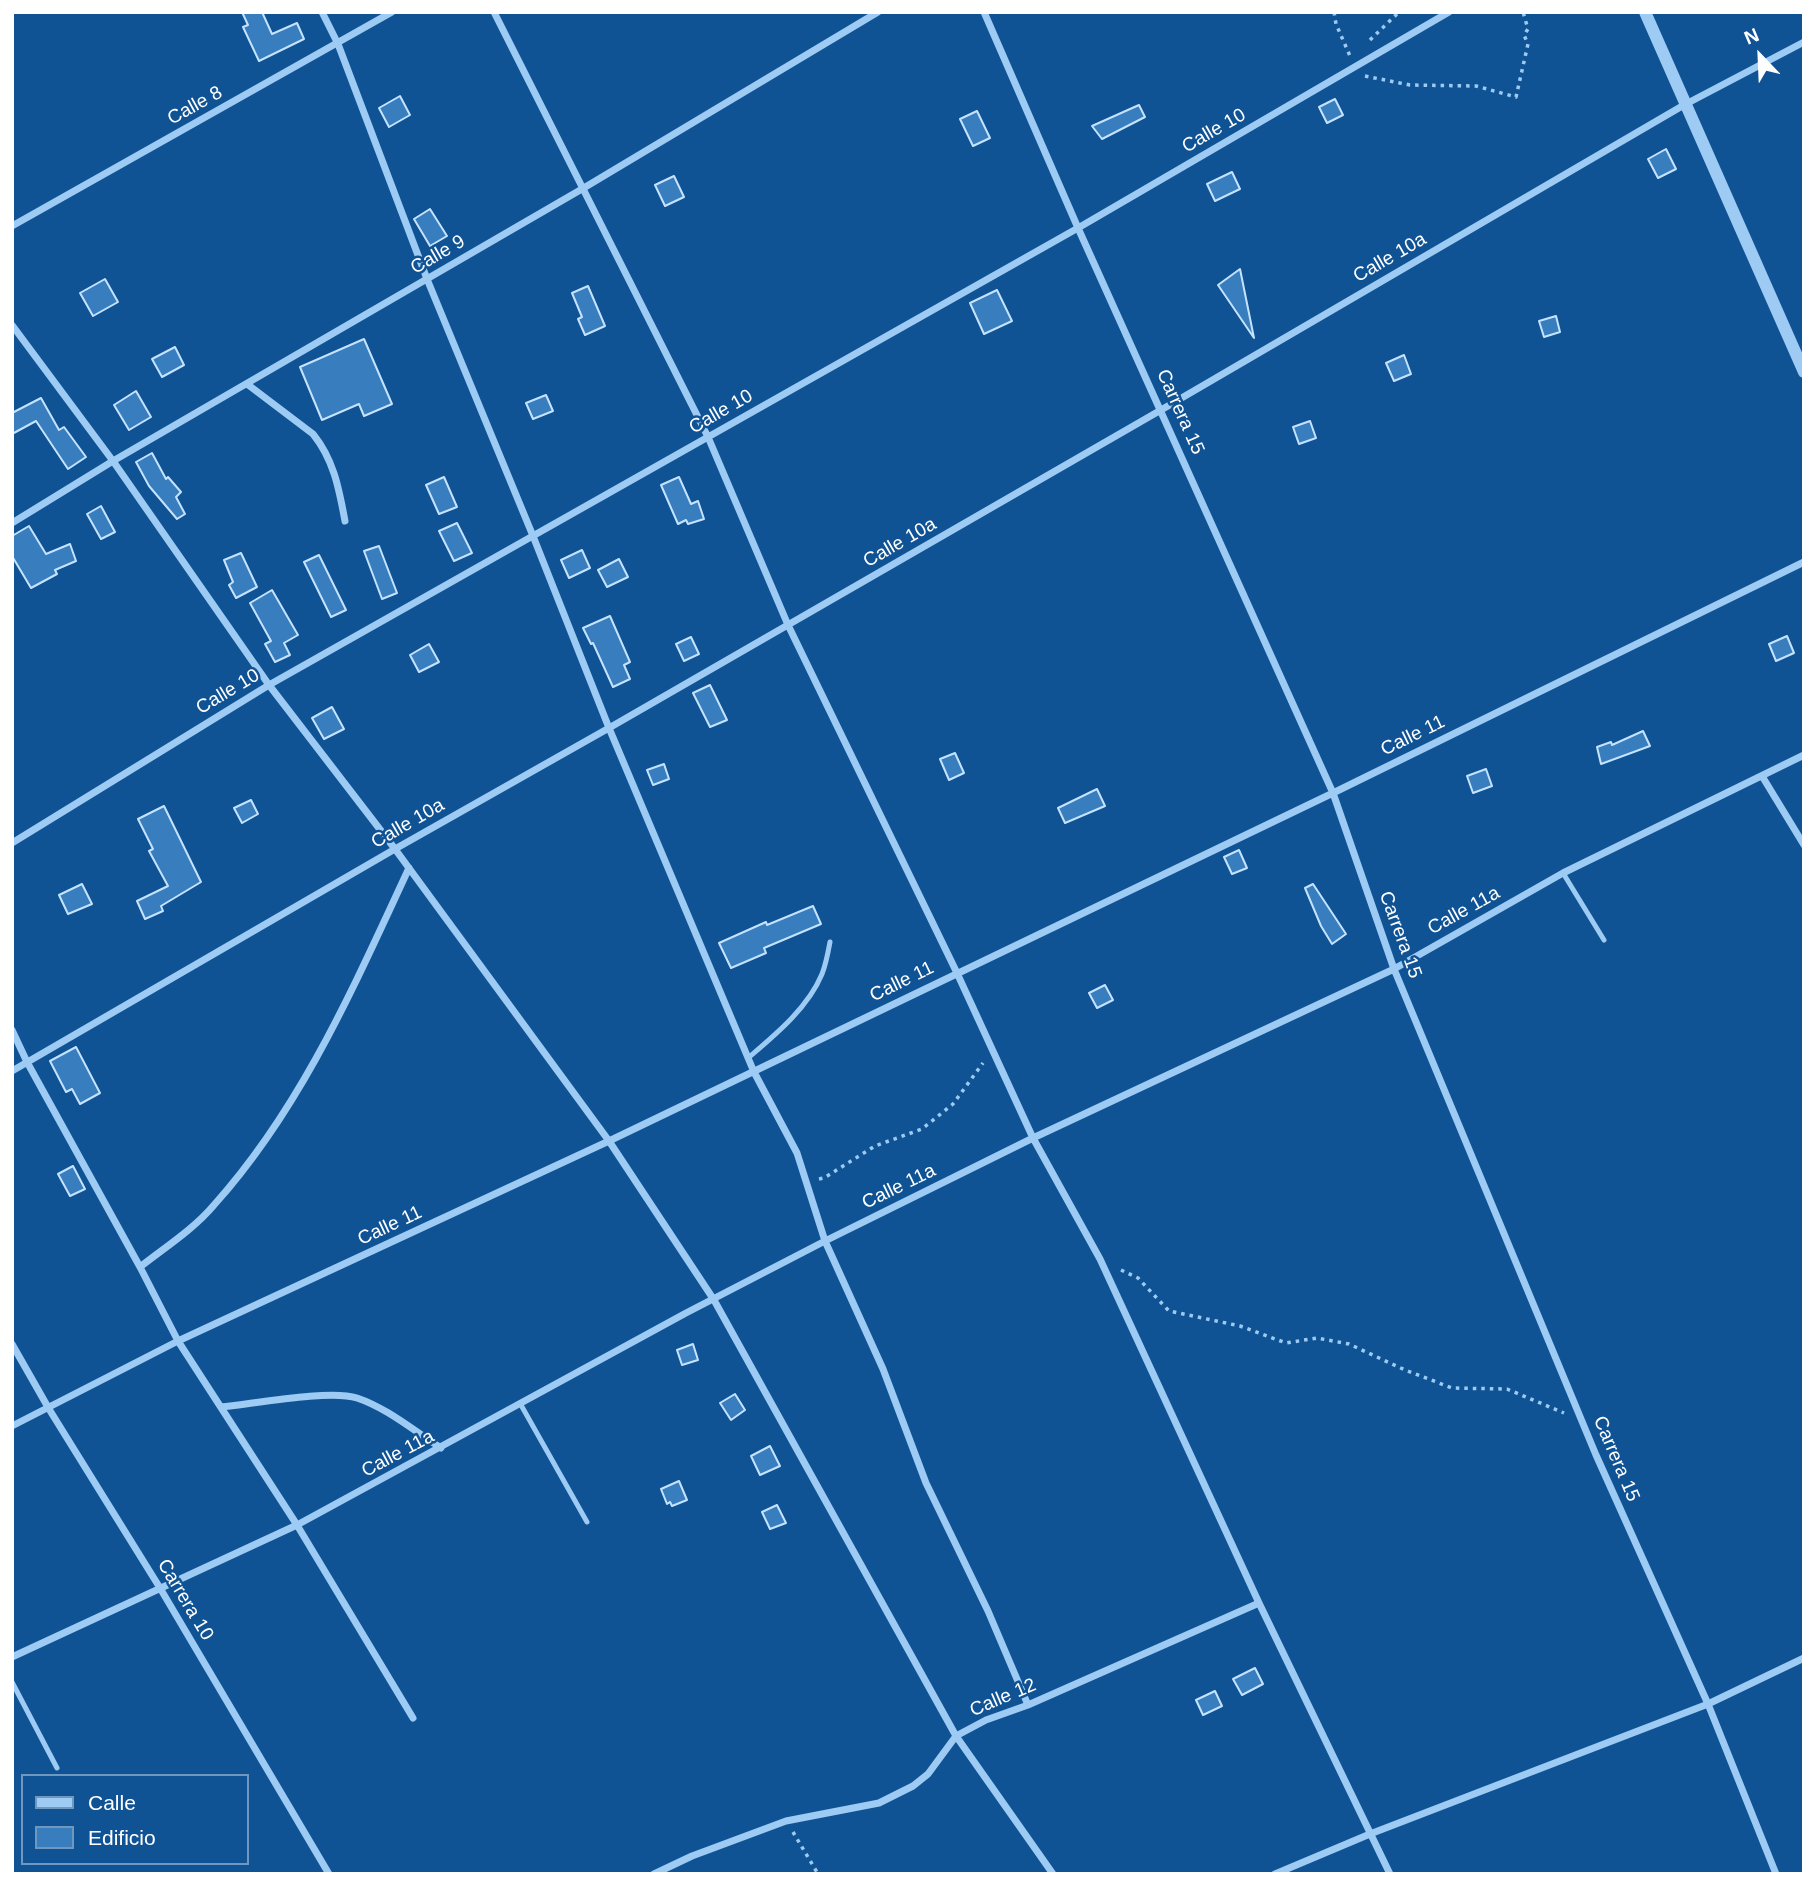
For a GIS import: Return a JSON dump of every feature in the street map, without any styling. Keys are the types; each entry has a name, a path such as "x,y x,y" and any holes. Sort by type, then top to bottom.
{"street":[{"path":"322,12 338,44 427,279 609,728 754,1072 797,1153 825,1241 883,1369 926,1483 988,1611 1027,1705"},
{"name":"Calle 8","path":"12,226 392,12"},
{"path":"494,12 708,437 788,625 957,973 1033,1138 1100,1259 1259,1603 1390,1874"},
{"name":"Calle 9","path":"12,523 878,12"},
{"name":"Carrera 15","path":"984,12 1078,228 1333,793 1394,969 1595,1455 1708,1704 1776,1874"},
{"name":"Calle 10","path":"12,843 269,685 1078,228 1449,12"},
{"path":"1645,12 1804,372"},
{"name":"Calle 10a","path":"12,1071 1161,410 1684,105 1804,43"},
{"path":"12,325 113,461 269,685 395,849 609,1142 714,1300 956,1736 1053,1874"},
{"path":"247,384 313,434 321,444 331,461 345,521"},
{"name":"Calle 11","path":"12,1426 178,1341 609,1142 1333,793 1804,562"},
{"name":"Calle 11a","path":"12,1657 297,1525 825,1241 1033,1138 1394,969 1563,873 1804,755"},
{"path":"1762,776 1804,845"},
{"path":"140,1267 213,1208 259,1150 310,1072 409,868"},
{"path":"12,1030 178,1341 297,1525 413,1718"},
{"name":"Carrera 10","path":"12,1344 329,1874"},
{"path":"221,1407 332,1395 353,1396 384,1411 441,1448"},
{"name":"Calle 12","path":"654,1874 692,1856 786,1821 879,1803 913,1786 928,1774 956,1736 986,1720 1027,1705 1259,1603"},
{"path":"1275,1874 1370,1834 1708,1704 1804,1658"}],"lane":[{"path":"1563,873 1604,940"},
{"path":"748,1058 796,1014 821,975 830,942"},
{"path":"521,1405 587,1522"},
{"path":"12,1682 57,1768"}],"path":[{"path":"1334,12 1348,53 1367,78 1410,85 1475,86 1516,97 1528,44 1524,35 1528,29 1524,12"},
{"path":"1348,53 1370,40 1399,12"},
{"path":"806,1180 824,1178 875,1146 922,1129 953,1104 992,1049"},
{"path":"1100,1259 1138,1278 1169,1311 1240,1326 1286,1343 1317,1338 1349,1344 1452,1388 1507,1389 1564,1413 1579,1411"},
{"path":"786,1821 818,1874"}],"building":[{"path":"242,12 262,12 272,34 297,23 304,39 259,61 243,27 248,25"},
{"path":"400,96 410,115 389,127 379,108"},
{"path":"1335,99 1343,115 1327,123 1319,107"},
{"path":"1139,105 1145,117 1102,139 1092,126"},
{"path":"977,111 990,138 973,146 960,119"},
{"path":"1666,149 1676,169 1658,178 1648,159"},
{"path":"1232,172 1240,189 1215,201 1207,184"},
{"path":"674,176 684,197 665,206 655,185"},
{"path":"430,209 447,236 430,246 414,219"},
{"path":"1240,269 1254,338 1218,285"},
{"path":"105,279 118,302 93,316 80,293"},
{"path":"588,286 605,326 585,335 578,319 582,317 572,293"},
{"path":"997,290 1012,321 984,334 970,303"},
{"path":"1556,316 1560,332 1544,337 1539,321"},
{"path":"364,339 392,404 364,416 359,404 322,420 300,367"},
{"path":"175,347 184,365 162,377 152,359"},
{"path":"1404,355 1411,374 1394,381 1386,363"},
{"path":"136,391 151,417 129,430 114,405"},
{"path":"546,395 553,411 533,419 526,403"},
{"path":"41,398 59,430 64,427 86,457 68,469 36,421 12,434 12,413"},
{"path":"1310,421 1316,438 1299,444 1293,427"},
{"path":"152,453 166,479 168,477 181,492 176,497 185,514 177,519 149,486 136,462"},
{"path":"444,477 457,507 439,514 426,485"},
{"path":"679,477 691,504 698,501 704,519 688,524 686,520 678,524 661,485"},
{"path":"101,506 115,532 101,539 87,514"},
{"path":"457,523 472,553 454,561 439,531"},
{"path":"29,526 46,554 70,544 76,561 55,570 57,574 31,588 12,556 12,536"},
{"path":"379,546 397,593 382,599 364,551"},
{"path":"582,550 590,568 569,578 561,560"},
{"path":"241,553 257,587 236,598 229,585 233,582 224,560"},
{"path":"319,555 346,610 331,617 304,562"},
{"path":"619,559 628,577 607,587 598,570"},
{"path":"272,590 298,635 284,643 290,655 275,662 265,644 271,641 250,603"},
{"path":"610,616 630,662 624,665 630,679 613,687 593,643 591,644 583,628"},
{"path":"1787,636 1794,653 1776,661 1769,644"},
{"path":"691,637 699,654 684,661 676,644"},
{"path":"429,644 439,662 419,672 410,655"},
{"path":"710,685 727,720 710,727 693,693"},
{"path":"332,707 344,729 324,739 312,718"},
{"path":"1643,731 1650,746 1601,764 1597,747 1611,742 1612,745"},
{"path":"955,753 964,773 949,780 940,759"},
{"path":"664,764 669,779 653,785 647,770"},
{"path":"1486,769 1492,786 1473,793 1467,776"},
{"path":"1097,789 1105,806 1065,823 1058,808"},
{"path":"251,800 258,814 242,823 234,808"},
{"path":"164,806 201,882 161,906 163,911 145,919 137,901 168,886 149,851 153,849 138,819"},
{"path":"1239,850 1247,868 1232,874 1224,857"},
{"path":"82,884 92,904 68,914 59,895"},
{"path":"1313,884 1346,934 1332,944 1305,888"},
{"path":"813,906 821,924 764,948 766,953 731,968 719,943 766,922 767,925"},
{"path":"1105,985 1113,1000 1097,1008 1089,993"},
{"path":"76,1047 100,1093 80,1104 72,1089 66,1092 50,1061"},
{"path":"73,1166 85,1189 70,1196 58,1174"},
{"path":"693,1344 698,1360 682,1365 677,1350"},
{"path":"735,1394 745,1410 731,1420 720,1403"},
{"path":"770,1446 780,1466 760,1475 751,1456"},
{"path":"679,1481 687,1500 672,1506 670,1502 667,1504 661,1489"},
{"path":"777,1505 786,1523 770,1529 762,1512"},
{"path":"1255,1668 1263,1684 1242,1695 1233,1679"},
{"path":"1215,1691 1222,1706 1203,1715 1196,1700"}]}
